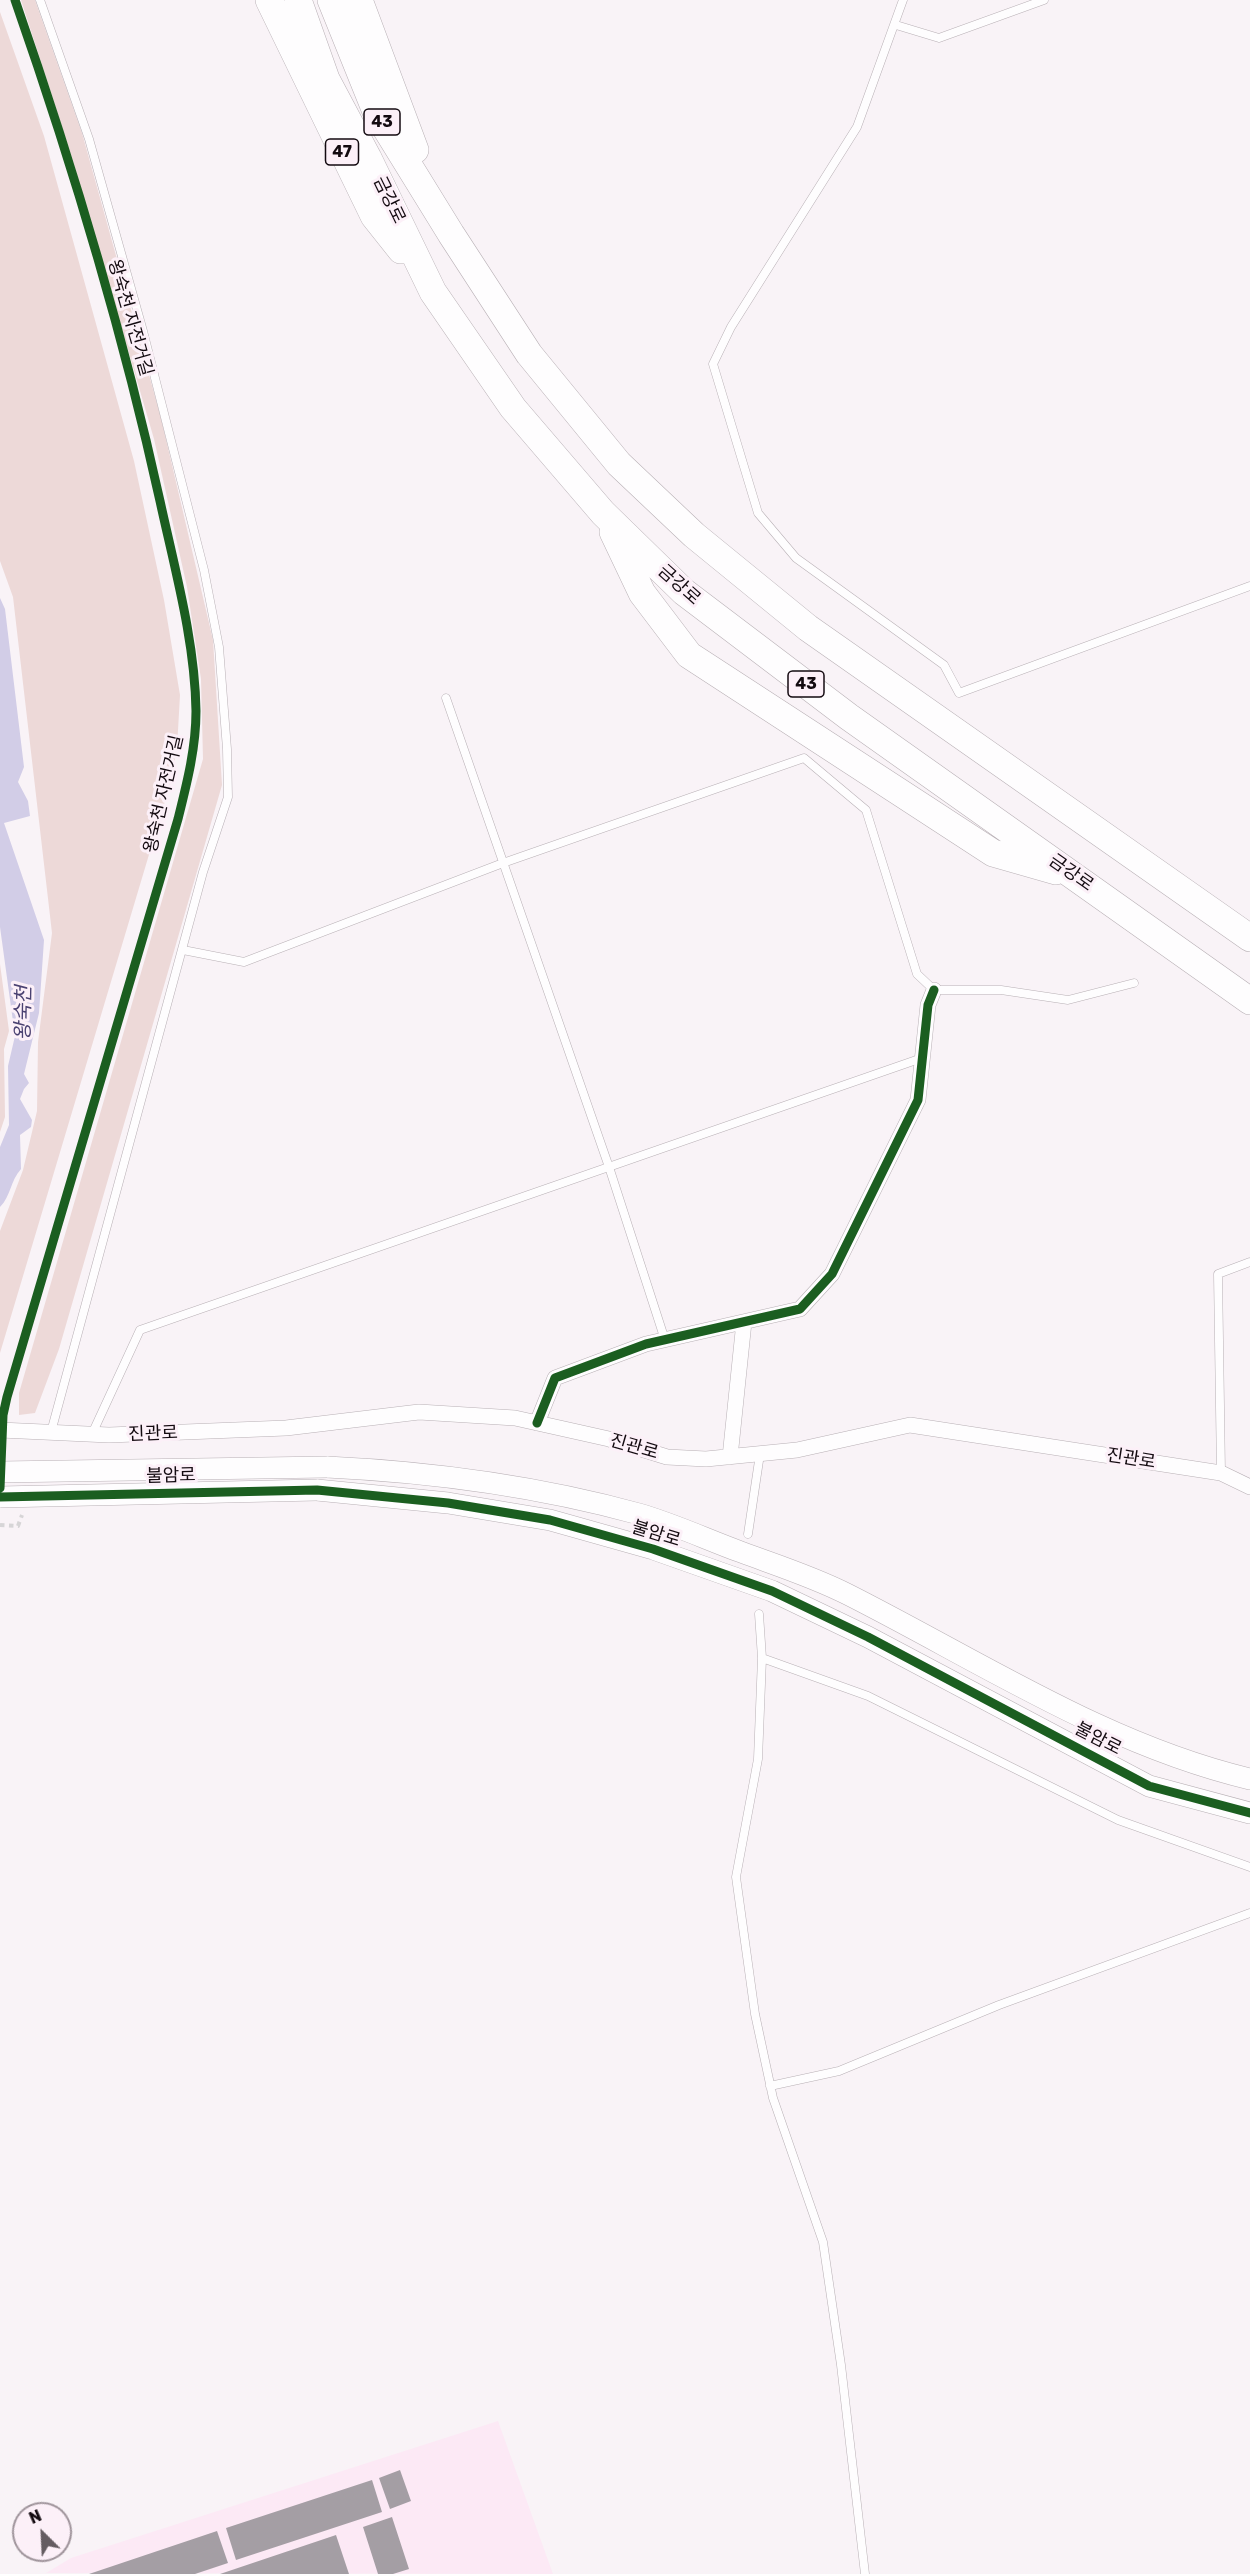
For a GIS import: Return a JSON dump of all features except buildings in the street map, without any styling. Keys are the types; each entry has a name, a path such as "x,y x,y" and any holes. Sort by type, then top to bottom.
{"highway":[{"name":"47","path":"269,0 374,216 433,292"},
{"name":"금강로","path":"298,0 326,79 368,158 433,292 513,408 603,513 684,592 849,717 1250,1000"},
{"name":"금강로","path":"332,0 377,114 451,234 529,354 620,464 694,535 808,628 1250,938"},
{"path":"359,0 397,106 451,234"},
{"path":"603,513 642,592 689,655 993,853 1078,878"}],"street":[{"path":"537,1423 555,1378 646,1344 800,1309 832,1274 918,1100 928,1005 934,990"},
{"path":"730,1456 744,1322"},
{"name":"진관로","path":"6,1430 92,1434 286,1428 419,1412 515,1418 609,1439 667,1457 706,1459 797,1450 910,1425 1221,1473 1250,1487"},
{"name":"불암로","path":"0,1472 327,1467 417,1472 474,1478 640,1515 845,1593 1150,1748 1198,1767 1250,1779"},
{"name":"불암로","path":"0,1497 317,1490 448,1503 550,1520 653,1549 772,1591 847,1627 1149,1786 1250,1813"}],"lane":[{"path":"40,0 89,139 140,320 204,570 219,647 227,749 228,797 203,872 51,1432"},
{"path":"903,0 896,25 857,127 731,327 713,364 758,513 796,558 944,665 959,693 1250,586"},
{"path":"896,25 939,38 1044,0"},
{"path":"446,698 609,1167 665,1340"},
{"path":"183,950 244,962 503,863 804,758 866,810 916,974 934,990 1001,990 1068,1000 1134,983"},
{"path":"92,1434 140,1330 922,1058"},
{"path":"1221,1473 1218,1274 1250,1262"},
{"path":"748,1534 760,1454"},
{"path":"759,1614 762,1658 758,1759 736,1877 755,2014 771,2086 823,2242 842,2365 865,2574"},
{"path":"762,1658 867,1696 1118,1820 1250,1868"},
{"path":"771,2086 839,2071 999,2005 1250,1913"}],"path":[{"path":"0,1525 18,1526"}],"shaded area":[{"path":"21,0 35,0 82,133 161,418 213,640 222,785 59,1349 35,1413 19,1415 19,1393 203,759 201,679 187,587 154,439 73,161"},
{"path":"0,12 44,136 134,461 164,600 180,695 177,748 171,781 0,1353 0,1231 23,1170 37,1111 38,1042 52,933 13,597 0,561"},
{"path":"0,964 9,1031 4,1049 5,1117 0,1132"},
{"path":"498,2421 553,2574 46,2573 64,2562 72,2562 72,2558"}],"water":[{"name":"왕숙천","path":"0,598 5,609 24,767 18,782 28,801 30,816 4,823 44,940 39,1013 24,1074 29,1083 20,1099 32,1120 31,1127 20,1135 21,1169 0,1207 0,1147 9,1125 8,1066 15,1036 0,927"}],"cycle path":[{"name":"왕숙천 자전거길","path":"0,1488 3,1415 7,1397 178,819 188,779 196,725 195,685 188,632 130,375 76,186 15,0"},
{"path":"537,1423 555,1378 646,1344 800,1309 832,1274 918,1100 928,1005 934,990"},
{"path":"0,1497 317,1490 448,1503 550,1520 653,1549 772,1591 868,1637 1149,1786 1250,1813"}]}
